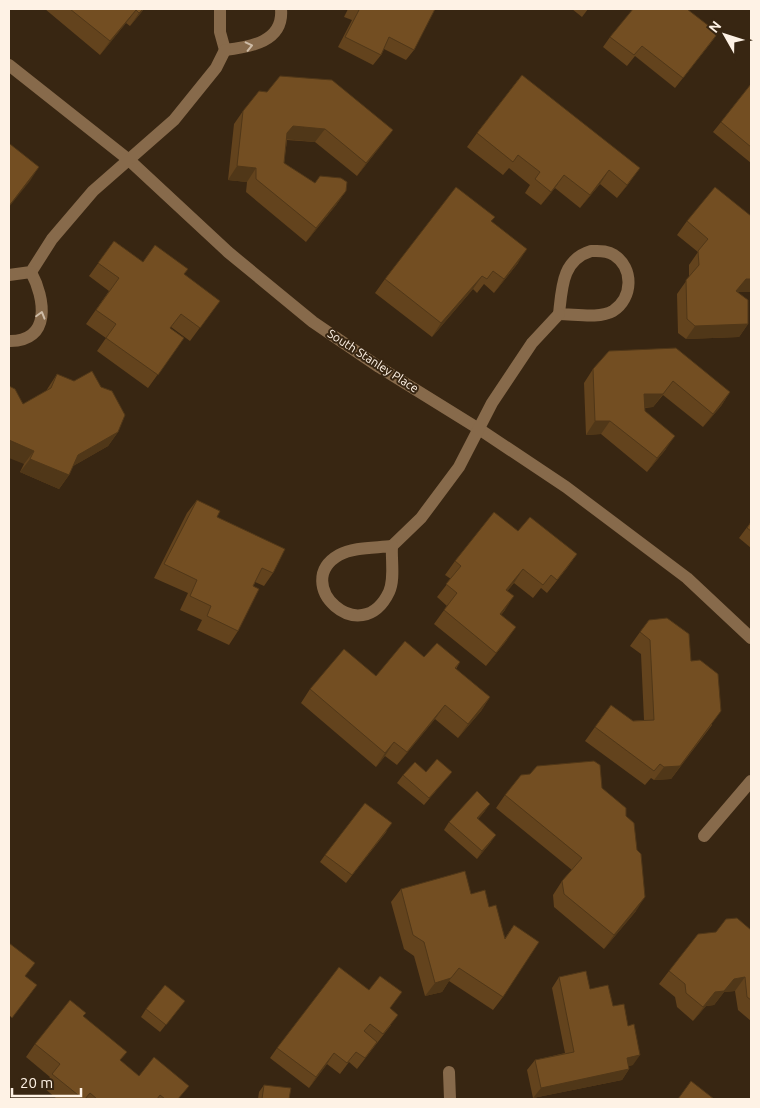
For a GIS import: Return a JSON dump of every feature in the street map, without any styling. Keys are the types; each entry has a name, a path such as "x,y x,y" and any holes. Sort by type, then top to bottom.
{"street":[{"path":"9,275 31,272 52,239 93,191 174,120 216,68 225,50 220,32 220,9"},
{"path":"225,50 253,45 266,40 278,26 282,17 281,9"},
{"name":"South Stanley Place","path":"9,65 128,160 228,252 313,322 379,367 479,429 566,487 687,578 751,638"},
{"path":"392,546 392,576 389,592 379,605 363,614 351,615 345,614 329,602 323,591 323,576 333,560 350,551 392,546 421,518 458,467 492,403 532,343 559,314 565,276 574,259 592,250 604,251 614,255 622,262 628,274 629,287 626,296 613,311 593,315 559,314"},
{"path":"9,340 19,341 35,331 44,312 39,286 31,272"},
{"path":"704,836 751,781"},
{"path":"449,1072 450,1099"}],"building":[{"path":"70,9 143,9 139,13 136,10 110,41"},
{"path":"357,9 435,9 414,50 389,37 381,55 345,37 359,10"},
{"path":"633,9 687,9 718,33 683,78 642,46 634,55 610,37"},
{"path":"522,75 640,168 627,185 609,170 590,195 564,175 551,192 535,179 540,172 518,155 513,162 477,133"},
{"path":"280,76 332,80 393,130 366,163 325,129 293,126 287,133 284,163 315,183 320,176 341,178 347,182 346,191 316,228 256,179 256,168 237,166 243,111 259,91 267,92"},
{"path":"751,84 751,147 721,122"},
{"path":"10,144 39,167 9,206 9,146"},
{"path":"456,187 495,217 491,221 527,249 504,279 493,271 487,279 482,276 441,323 385,279"},
{"path":"715,187 751,216 751,279 746,279 736,291 748,300 748,324 695,326 687,319 686,280 699,265 698,251 708,239 687,221"},
{"path":"114,241 143,262 155,245 188,269 184,274 220,301 200,328 181,314 170,328 184,338 158,375 106,338 116,324 96,310 119,278 98,263"},
{"path":"676,348 730,392 713,414 673,381 663,394 644,394 645,411 675,436 657,458 610,421 595,421 593,369 609,351"},
{"path":"92,371 101,387 112,391 125,415 118,432 78,455 69,475 30,459 34,451 9,440 9,386 15,389 23,404 51,388 57,374 74,381"},
{"path":"197,500 220,511 217,517 285,549 273,573 262,568 253,586 259,589 238,631 207,616 211,606 190,596 197,580 164,564"},
{"path":"494,512 518,531 530,517 577,554 557,580 551,575 543,585 523,569 506,590 514,596 500,614 516,627 496,653 444,610 457,593 446,584 461,566 455,561"},
{"path":"751,522 751,531 747,528"},
{"path":"667,618 689,634 691,661 700,660 718,674 721,711 680,766 664,767 660,764 654,771 595,727 611,705 633,721 654,720 650,640 640,632 649,620"},
{"path":"405,641 424,657 437,643 460,662 455,668 490,697 468,724 445,705 407,752 394,742 385,753 310,689 344,649 376,676"},
{"path":"437,759 452,772 429,798 403,775 415,762 426,772"},
{"path":"594,761 600,765 602,788 626,808 626,816 634,823 637,850 641,854 645,897 614,935 564,894 562,881 582,858 505,795 521,775 530,774 537,766"},
{"path":"477,791 490,804 477,818 496,835 482,851 449,822"},
{"path":"365,803 392,823 352,875 325,855"},
{"path":"465,871 471,894 485,890 489,907 496,905 505,939 514,925 539,942 503,997 459,968 451,978 435,983 424,942 413,935 401,889"},
{"path":"737,918 751,930 751,1000 747,997 745,977 734,979 724,991 715,992 703,1007 686,993 685,984 669,971 698,934 716,932 726,919"},
{"path":"9,943 35,963 25,976 37,985 12,1018 9,1015"},
{"path":"339,967 369,990 380,976 402,992 390,1008 398,1015 383,1034 370,1024 364,1031 377,1042 365,1058 356,1052 347,1063 334,1053 316,1077 277,1048"},
{"path":"586,971 590,989 608,985 613,1006 624,1004 628,1026 634,1024 640,1055 627,1058 629,1069 541,1088 535,1060 574,1052 559,977"},
{"path":"165,985 185,1001 166,1025 146,1009"},
{"path":"70,1000 86,1013 83,1016 127,1052 120,1060 139,1076 154,1057 189,1086 178,1099 165,1099 160,1095 157,1099 97,1099 90,1093 83,1099 52,1074 60,1064 35,1044"},
{"path":"691,1081 714,1099 678,1099"},
{"path":"264,1085 291,1088 289,1099 262,1099"}]}
